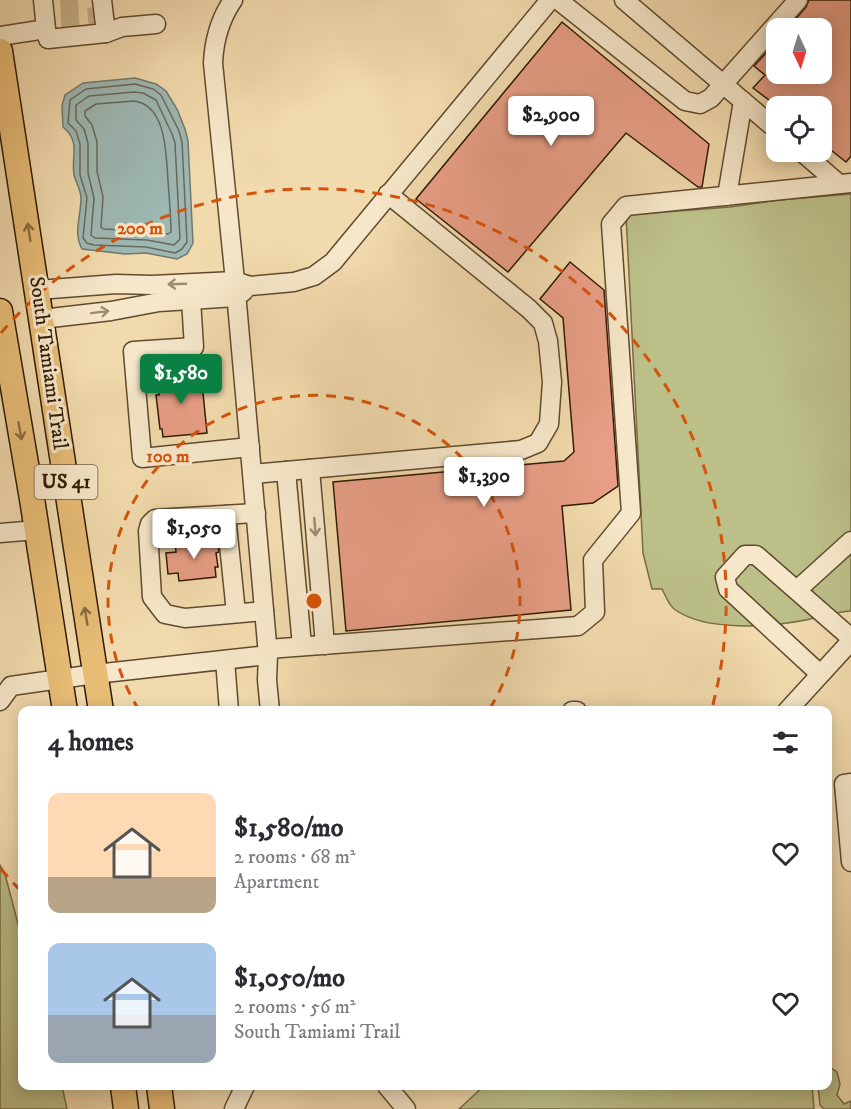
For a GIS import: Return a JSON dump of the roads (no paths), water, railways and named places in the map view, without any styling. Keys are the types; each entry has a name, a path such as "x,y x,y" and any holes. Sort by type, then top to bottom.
{"main road":[{"name":"South Tamiami Trail","path":"0,51 100,706"},
{"name":"South Tamiami Trail","path":"1,323 37,530 64,706"},
{"path":"124,1090 126,1109"},
{"path":"160,1090 162,1109"}],"street":[{"path":"233,0 220,25 214,47 213,63 241,288 250,447 268,652 270,706"},
{"path":"42,319 111,311 159,302 191,300 241,288 294,282 314,276 333,262 550,0"},
{"path":"558,0 685,101 700,104 711,98 798,0"},
{"path":"624,0 766,121"},
{"path":"0,36 50,12 48,39 102,16 122,27 156,24"},
{"path":"727,196 743,101"},
{"path":"816,162 845,183"},
{"path":"0,701 5,679 60,679 225,660 302,646 578,626 595,612 593,560 632,513 611,224 626,206 845,183"},
{"path":"253,474 521,450 538,443 549,424 552,382 548,341 543,323 529,309 388,194"},
{"path":"38,290 116,284 241,288"},
{"path":"191,300 194,347 133,351 142,458 250,447"},
{"path":"310,469 325,645"},
{"path":"286,471 302,646"},
{"path":"256,513 155,519 148,531 152,597 165,614 185,618 264,611"},
{"path":"226,515 236,613"},
{"path":"0,533 37,530"},
{"path":"797,590 851,541"},
{"path":"791,706 851,640 756,555 745,555 725,577 728,589 820,674"},
{"path":"225,660 229,706"},
{"path":"847,783 851,862"},
{"path":"234,1109 243,1090"},
{"path":"390,1090 406,1109"}],"water":[{"path":"135,78 156,84 166,91 177,109 188,141 193,243 187,254 177,259 146,253 125,254 82,249 79,243 81,195 73,168 74,144 63,127 62,106 65,95 83,83"}],"tunnel":[{"path":"60,2 82,0"},
{"path":"61,19 97,16"}]}
